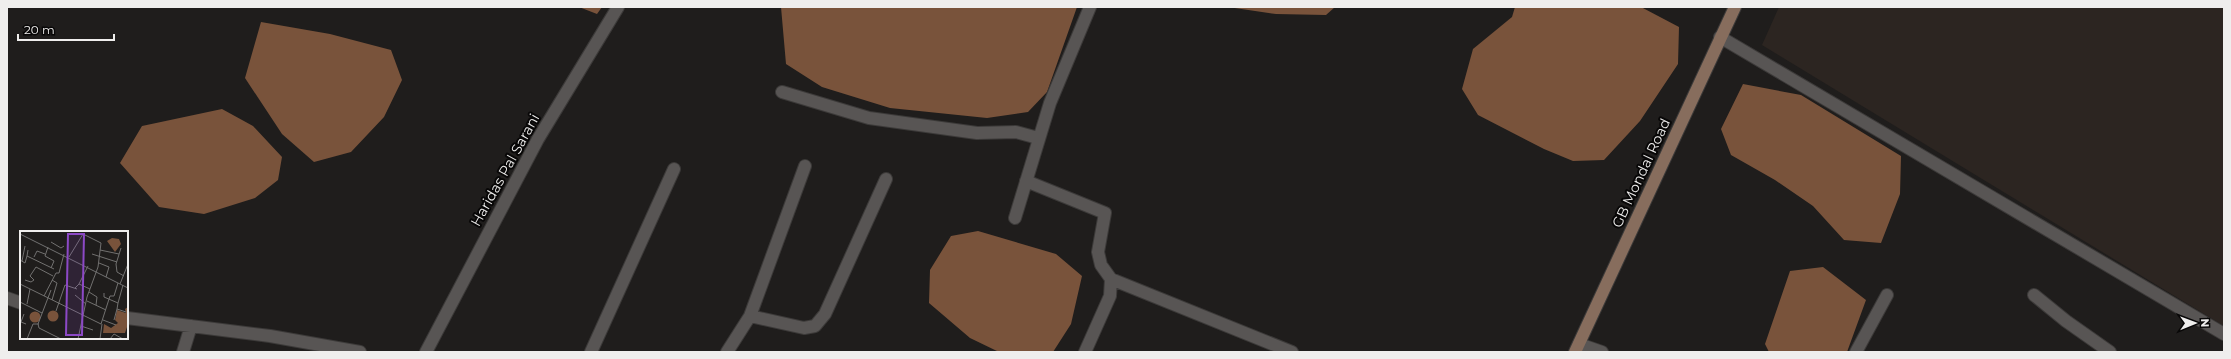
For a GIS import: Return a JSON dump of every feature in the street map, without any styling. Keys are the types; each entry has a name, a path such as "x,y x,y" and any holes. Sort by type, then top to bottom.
{"street":[{"name":"Haridas Pal Sarani","path":"426,352 538,140 618,7"},
{"path":"1015,218 1038,138 1050,103 1090,7"},
{"name":"GB Mondal Road","path":"1577,348 1735,7"},
{"path":"1720,37 2224,334"},
{"path":"782,92 869,118 977,133 1016,132 1038,138"},
{"path":"728,352 750,316 805,166"},
{"path":"591,352 674,168"},
{"path":"750,316 804,328 815,326 825,314 886,179"},
{"path":"1026,182 1105,214 1098,252 1101,265 1111,279 1292,352"},
{"path":"1085,352 1110,296 1111,279"},
{"path":"1856,352 1887,294"},
{"path":"2034,295 2066,321 2110,352"},
{"path":"7,298 20,303"},
{"path":"128,318 270,336 360,352"},
{"path":"183,352 191,326"},
{"path":"1577,348 1602,352"}],"shaded area":[{"path":"579,7 602,7 597,14"},
{"path":"781,7 1077,7 1047,92 1028,112 987,118 890,108 822,87 786,64"},
{"path":"1228,7 1335,7 1326,15 1276,14"},
{"path":"1515,7 1641,7 1679,27 1678,64 1640,121 1604,160 1573,161 1544,149 1478,115 1462,89 1473,49 1512,17"},
{"path":"1779,7 2224,7 2224,326 1762,45"},
{"path":"261,22 330,34 391,50 402,80 384,117 351,152 314,162 282,134 245,78"},
{"path":"1743,84 1801,95 1901,156 1900,194 1881,243 1844,240 1813,206 1775,180 1731,155 1721,129"},
{"path":"222,109 253,126 282,157 278,180 255,198 204,214 159,207 120,163 142,126"},
{"path":"978,231 1056,254 1082,276 1071,324 1053,352 999,352 970,338 929,303 930,270 951,236"},
{"path":"1823,267 1866,300 1847,352 1769,352 1765,344 1790,271"}]}
